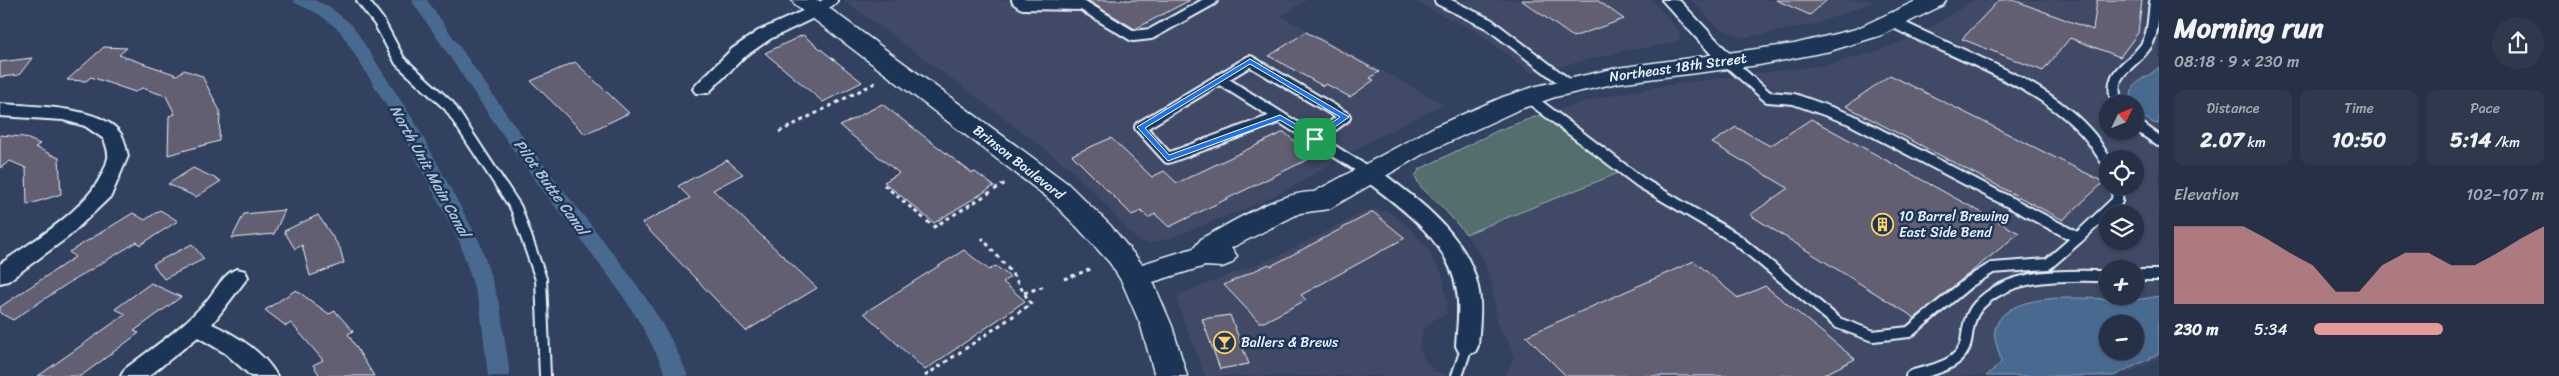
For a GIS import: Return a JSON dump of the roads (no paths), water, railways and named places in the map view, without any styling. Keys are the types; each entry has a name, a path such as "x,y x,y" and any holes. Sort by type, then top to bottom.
{"street":[{"path":"1670,0 1726,60"},
{"name":"Northeast 18th Street","path":"1135,277 1204,255 1218,257 1230,254 1270,237 1304,220 1315,211 1319,202 1449,128 1528,97 1569,85 1638,70 1776,55 1826,44 1864,34 1893,22 1935,0"},
{"path":"702,89 738,53 817,3"},
{"name":"Brinson Boulevard","path":"817,3 1057,190 1095,226 1135,277 1151,310 1171,376"},
{"path":"0,110 64,114 92,122 113,136 118,156 104,191 61,232 0,276"},
{"path":"1369,173 1414,207 1448,245 1461,269 1468,290 1467,346"},
{"path":"133,376 195,327 212,310 237,278"},
{"path":"195,327 215,334 241,352 265,376"}],"lane":[{"path":"362,0 379,22 400,60 449,106 516,208 541,279 545,376"},
{"path":"1017,0 1023,4 1082,5 1134,36 1152,34 1212,0"},
{"path":"1440,0 1489,24 1569,85"},
{"path":"2115,95 2113,88 2115,78 2147,45 2151,36 2155,2 2158,0"},
{"path":"1893,22 1922,39 2029,89 2074,119 2099,151"},
{"path":"1726,60 1768,97 1794,99 1850,119 2078,238"},
{"path":"1280,117 1168,158 1140,127 1250,61 1345,117 1315,139"},
{"path":"1221,80 1369,173"},
{"path":"1528,97 1640,182 1735,238 1838,323 1873,336 1909,332 1969,282 1992,268 2048,264 2117,201 2117,195"},
{"path":"2144,130 2159,141"},
{"path":"2144,275 2159,275"},
{"path":"1912,376 1945,366 1961,355 1966,344 1968,321 1977,307 1990,295 2028,280 2099,276"},
{"path":"1457,376 1467,346"}],"waterway":[{"name":"North Unit Main Canal","path":"301,0 325,11 346,28 407,124 470,243 490,306 499,376"},
{"name":"Pilot Butte Canal","path":"419,0 541,175 639,304 668,353 677,376"}],"place":[{"name":"10 Barrel Brewing East Side Bend","path":"1883,224"},
{"name":"Ballers & Brews","path":"1225,342"}]}
